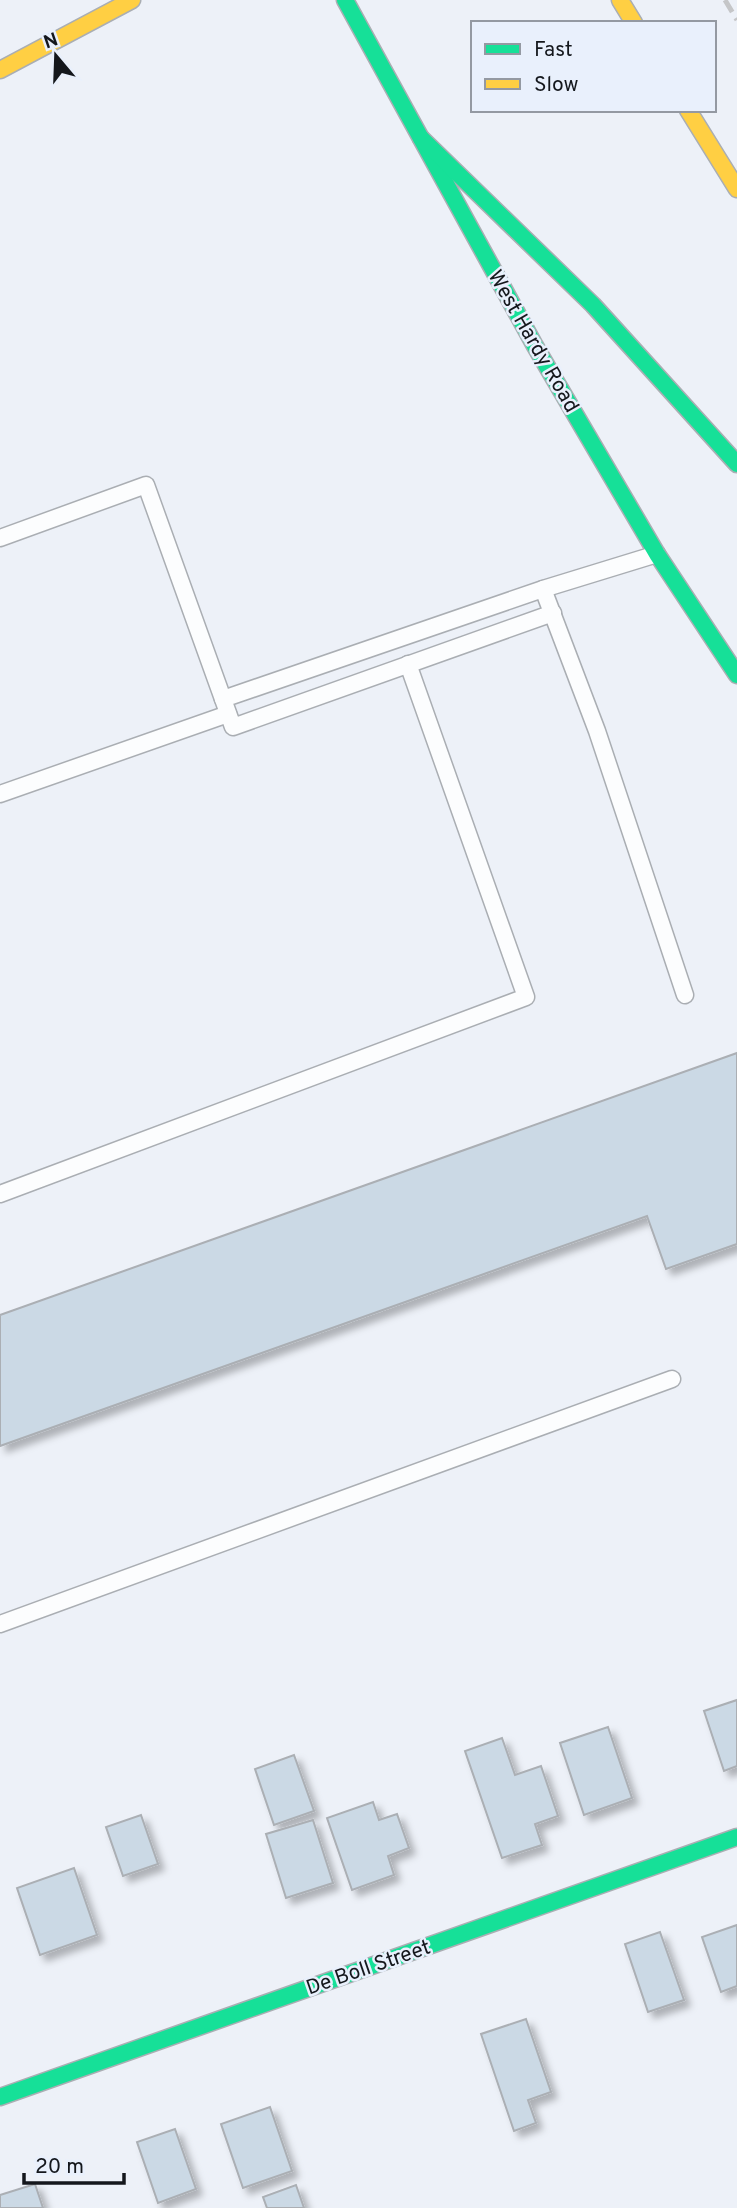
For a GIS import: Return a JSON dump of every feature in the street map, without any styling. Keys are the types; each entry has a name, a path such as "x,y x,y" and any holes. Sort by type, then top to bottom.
{"main road":[{"path":"0,70 132,0"},
{"name":"West Hardy Road","path":"345,0 535,346 657,554 737,675"},
{"path":"620,0 633,21"},
{"path":"689,112 737,189"},
{"path":"421,138 593,305 737,464"},
{"name":"De Boll Street","path":"0,2097 737,1837"}],"lane":[{"path":"0,538 146,485 233,727 553,613"},
{"path":"0,794 225,706 253,687 543,589 657,554"},
{"path":"543,589 597,731 685,995"},
{"path":"0,1194 526,997 408,664"},
{"path":"0,1624 672,1379"}],"building":[{"path":"737,1053 737,1244 666,1269 647,1216 0,1446 0,1315"},
{"path":"737,1700 737,1766 724,1771 704,1711"},
{"path":"608,1727 632,1798 584,1815 560,1743"},
{"path":"502,1738 515,1775 541,1766 558,1816 535,1824 542,1845 502,1858 465,1751"},
{"path":"294,1755 314,1811 274,1825 255,1769"},
{"path":"373,1802 379,1820 397,1814 409,1848 388,1856 394,1875 352,1890 327,1818"},
{"path":"141,1815 158,1864 123,1876 106,1827"},
{"path":"313,1820 333,1883 286,1898 266,1834"},
{"path":"74,1868 97,1935 40,1955 17,1888"},
{"path":"737,1925 737,1986 721,1992 702,1937"},
{"path":"660,1932 684,2000 648,2012 625,1944"},
{"path":"526,2019 551,2092 528,2100 536,2123 514,2131 481,2034"},
{"path":"270,2107 292,2171 243,2188 221,2124"},
{"path":"175,2129 196,2189 158,2203 137,2142"},
{"path":"35,2184 43,2208 0,2208 0,2195"},
{"path":"296,2185 304,2208 267,2208 263,2197"}],"railway":[{"path":"725,0 737,20"}],"traffic: fast":[{"path":"345,0 535,346 657,554 737,675"},
{"path":"421,138 593,305 737,464"},
{"path":"0,2097 737,1837"}],"traffic: slow":[{"path":"0,70 132,0"},
{"path":"620,0 633,21"},
{"path":"689,112 737,189"}]}
